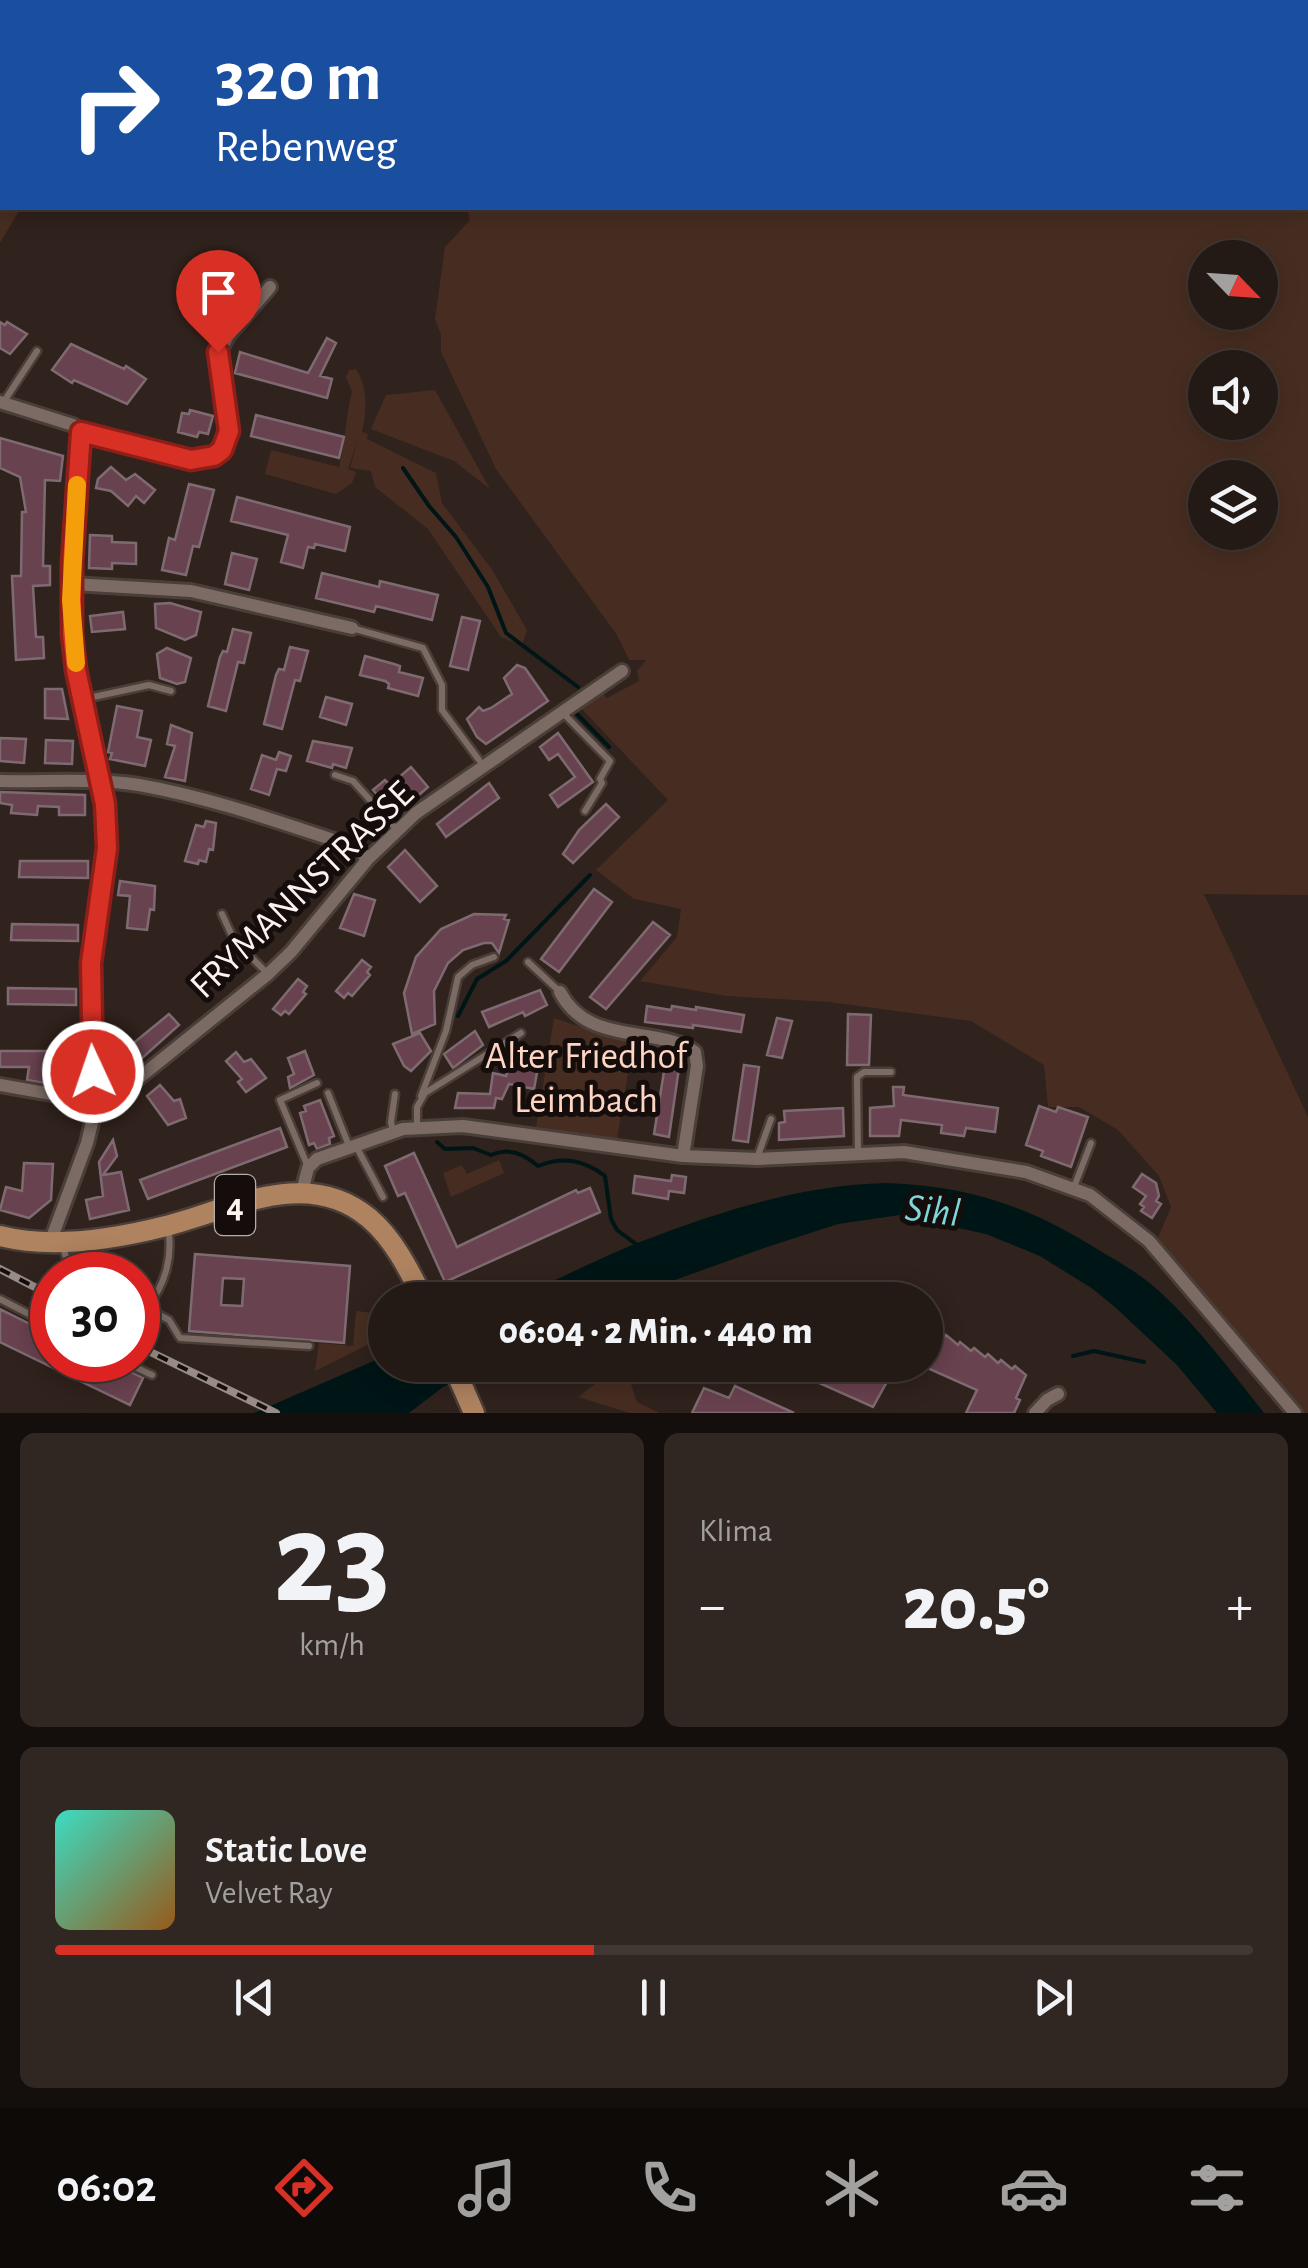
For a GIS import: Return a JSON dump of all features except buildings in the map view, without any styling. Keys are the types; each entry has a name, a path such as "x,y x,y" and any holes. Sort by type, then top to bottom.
{"main road":[{"name":"4","path":"0,1236 25,1241 105,1238 168,1226 270,1194 302,1192 325,1196 369,1218 415,1282"},
{"path":"460,1382 471,1406"}],"street":[{"path":"1,403 72,425 81,432 191,460 214,456 222,450 229,431 218,352 270,287"},
{"path":"56,1240 96,1102 91,963 107,848 105,804 72,634 81,432"},
{"path":"73,584 191,591 356,630"},
{"name":"FRYMANNSTRASSE","path":"96,1102 114,1098 268,974 368,859 424,807 622,672"},
{"path":"0,781 100,781 140,786 234,808 355,846 368,859"},
{"path":"560,992 568,1009 617,1033 679,1044 695,1052 697,1066 683,1156"},
{"path":"0,1085 96,1102"},
{"path":"302,1192 308,1168 317,1159 417,1127 497,1129 683,1156 757,1159 904,1152 1026,1172 1073,1188 1149,1241 1294,1413"},
{"path":"1035,1413 1046,1400 1058,1394"}],"lane":[{"path":"1,403 37,351"},
{"path":"356,630 424,648 442,685 442,710 479,760"},
{"path":"82,700 148,685 171,690"},
{"path":"561,711 610,761 585,811"},
{"path":"335,775 352,781 398,831"},
{"path":"222,914 234,940 268,974"},
{"path":"417,1127 422,1096 446,1030 458,978 472,965 494,957"},
{"path":"528,962 560,992"},
{"path":"422,1096 521,1033"},
{"path":"858,1155 857,1077 864,1072 891,1072"},
{"path":"308,1168 280,1100 317,1083"},
{"path":"328,1093 352,1146 383,1197"},
{"path":"393,1132 390,1122 395,1094"},
{"path":"757,1159 772,1120"},
{"path":"1073,1188 1092,1142"},
{"path":"160,1284 170,1262 168,1226"},
{"path":"56,1240 61,1252"},
{"path":"0,1299 30,1315"},
{"path":"160,1316 169,1320 180,1338 309,1346"}],"green space":[{"path":"0,210 20,210 0,243"},
{"path":"468,210 1308,210 1308,895 1204,894 1308,1117 1308,1413 1304,1413 1158,1238 1171,1207 1159,1176 1118,1130 1079,1107 1048,1107 1044,1065 971,1021 829,1002 727,996 640,981 677,937 681,909 634,899 596,870 668,800 579,706 600,690 607,698 639,681 637,671 646,660 629,660 617,635 496,469 441,352 441,335 435,319 445,247 470,220"},
{"path":"356,369 365,400 362,432 368,434 367,439 436,473 442,503 493,571 527,630 522,645 501,637 428,529 375,487 371,471 350,468 358,439 348,469 356,472 352,483 336,494 265,474 271,450 339,467 352,392 346,377 349,370"},
{"path":"435,390 490,489 454,461 371,429 386,395"},
{"name":"Alter Friedhof Leimbach","path":"554,1018 633,1044 617,1139 536,1127"},
{"path":"499,1160 504,1173 451,1197 443,1173 462,1165 467,1174"},
{"path":"356,1311 368,1312 368,1344 315,1371 319,1343 353,1346"},
{"path":"598,1382 630,1382 637,1402 660,1413 630,1413 578,1397"}],"water":[{"name":"Sihl","path":"856,1185 917,1185 973,1194 1025,1211 1076,1236 1146,1280 1173,1305 1264,1413 1217,1413 1177,1365 1116,1308 1040,1256 986,1234 900,1215 838,1224 670,1282 552,1282 637,1243 712,1216 798,1193"},
{"path":"368,1363 368,1382 453,1382 409,1413 254,1413"}],"waterway":[{"path":"403,468 456,537 488,587 506,633 578,687"},
{"path":"577,714 609,747"},
{"path":"458,1016 477,979 506,961 590,875"},
{"path":"437,1142 445,1149 473,1148 491,1155 516,1153 538,1166 565,1161 589,1166 605,1176 611,1219 617,1230 640,1247"},
{"path":"1073,1356 1094,1351 1144,1362"}],"railway":[{"path":"0,1269 30,1285"},
{"path":"160,1357 276,1413"}],"slow traffic":[{"path":"76,663 71,600 77,485"}],"route":[{"path":"93,1072 91,963 107,848 105,804 72,634 72,563 81,432 191,460 214,456 222,450 229,431 218,352"}]}
